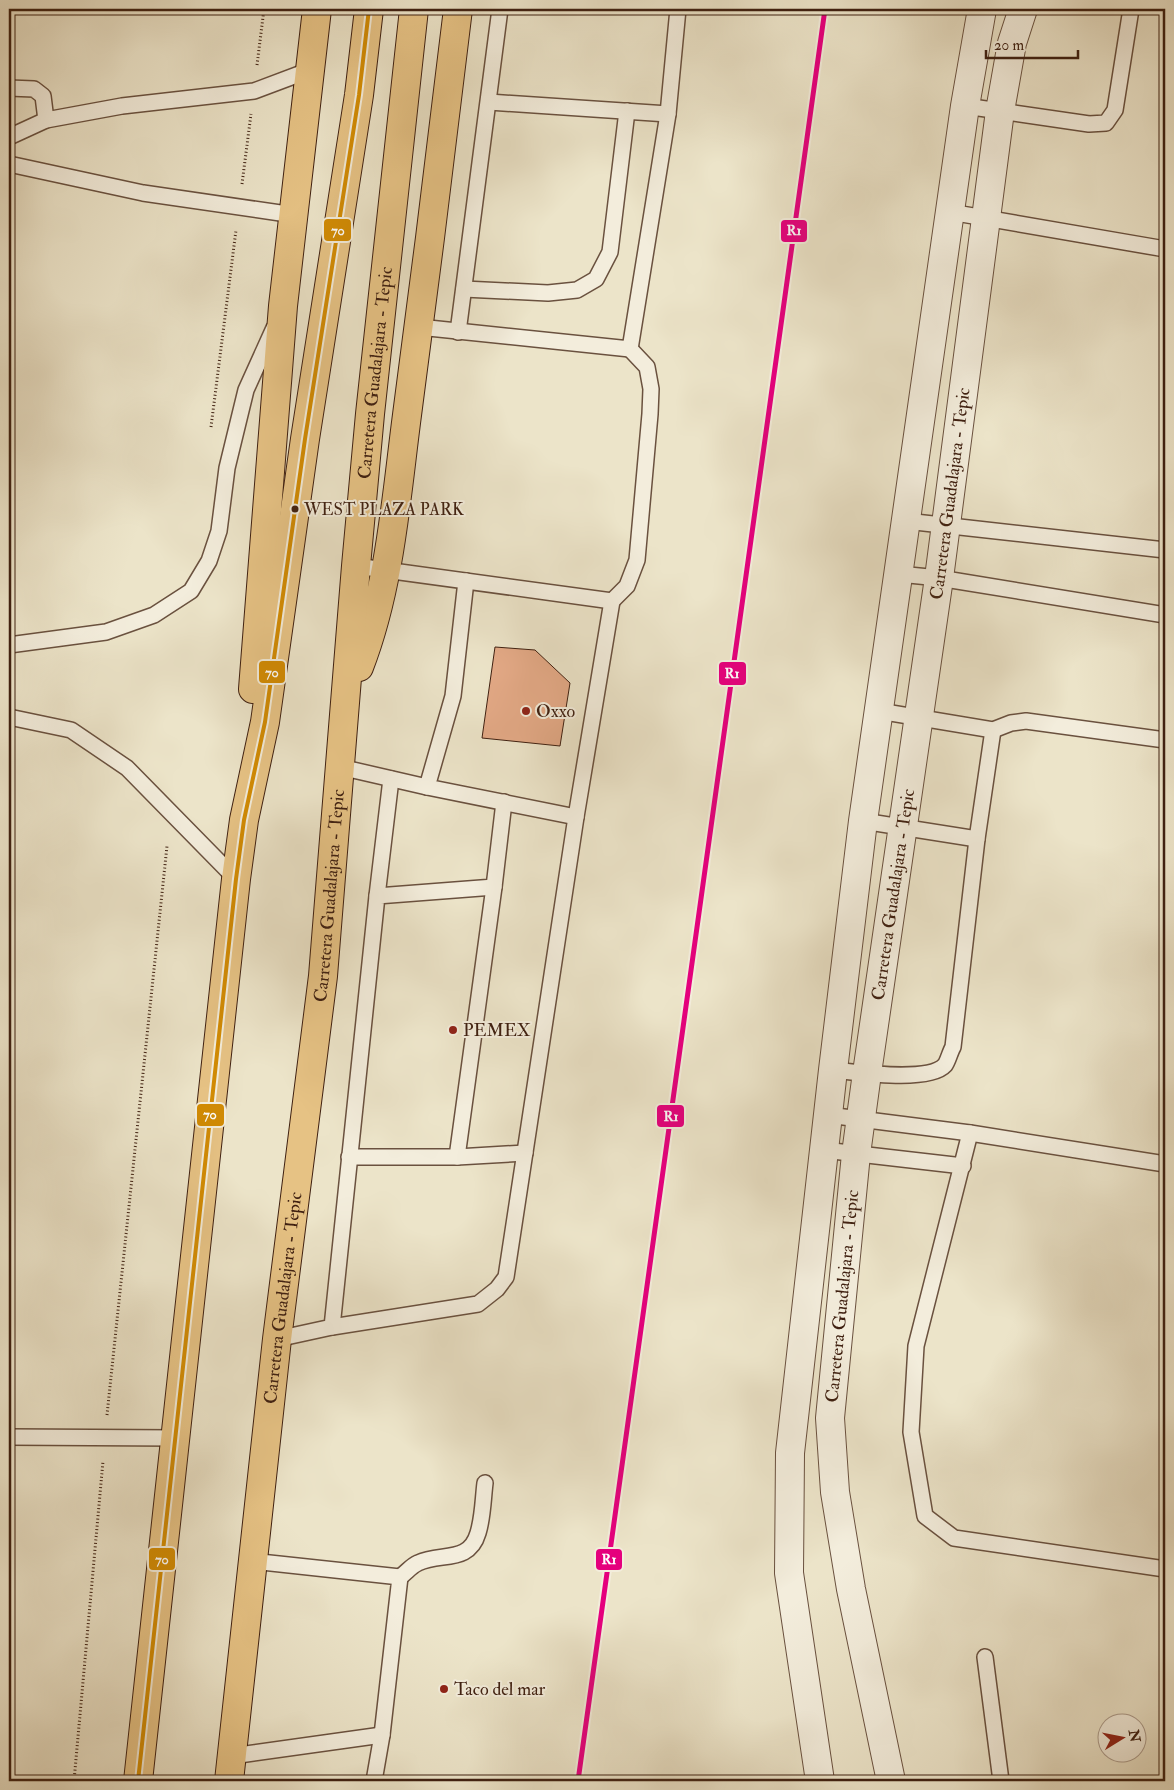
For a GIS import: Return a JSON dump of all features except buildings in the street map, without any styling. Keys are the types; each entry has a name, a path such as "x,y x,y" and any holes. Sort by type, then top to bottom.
{"highway":[{"path":"138,1781 236,878 244,820 258,616 284,306 317,9"},
{"path":"244,820 265,722 304,449 359,95 369,9"},
{"name":"Carretera Guadalajara - Tepic","path":"230,1774 277,1339 323,976 370,414 414,9"},
{"path":"346,698 366,647 386,570 419,328 458,9"}],"street":[{"name":"Carretera Guadalajara - Tepic","path":"820,1781 789,1573 790,1463 833,1070 863,821 965,106 982,9"},
{"name":"Carretera Guadalajara - Tepic","path":"891,1781 851,1589 835,1492 830,1418 856,1154 867,1072 939,578 1000,111 1012,43 1022,9"}],"lane":[{"path":"458,332 500,9"},
{"path":"630,350 668,114 678,9"},
{"path":"965,106 1089,124 1106,123 1115,110 1131,9"},
{"path":"9,137 46,120 122,106 254,91 310,70"},
{"path":"9,88 34,89 43,96 46,120"},
{"path":"489,102 668,114"},
{"path":"464,289 548,292 577,290 596,279 610,252 627,111"},
{"path":"9,164 143,193 294,215"},
{"path":"950,212 1165,249"},
{"path":"9,645 106,632 154,615 192,591 209,561 219,531 227,468 246,390 284,306"},
{"path":"277,1339 332,1327 478,1304 497,1289 506,1277 576,817 612,601 627,586 637,560 650,414 651,389 647,368 630,350 419,328"},
{"path":"906,521 1165,550"},
{"path":"356,566 612,601"},
{"path":"899,574 939,578 1165,615"},
{"path":"427,787 453,696 466,581"},
{"path":"879,712 993,730 1011,723 1026,721 1165,740"},
{"path":"9,717 71,730 127,768 236,878"},
{"path":"833,1070 914,1076 932,1072 944,1065 952,1047 977,839 993,730"},
{"path":"340,767 427,787 576,817"},
{"path":"332,1327 391,779"},
{"path":"457,1157 504,802"},
{"path":"863,821 977,839"},
{"path":"377,896 494,887"},
{"path":"828,1115 970,1134 1165,1164"},
{"path":"970,1134 916,1346 911,1432 925,1516 954,1538 1165,1569"},
{"path":"824,1150 963,1166"},
{"path":"350,1157 457,1157 525,1153"},
{"path":"9,1437 176,1438"},
{"path":"374,1781 382,1735 400,1577 416,1563 461,1554 472,1547 478,1532 485,1483"},
{"path":"252,1561 400,1577"},
{"path":"985,1657 1001,1781"},
{"path":"230,1774 382,1735"}],"path":[{"path":"210,434 264,9"},
{"path":"74,1781 104,1438 167,846"}],"transit line":[{"name":"70","path":"138,1781 236,879 244,820 265,722 305,439 359,95 369,9"},
{"name":"R1","path":"578,1781 825,9"}],"place":[{"name":"WEST PLAZA PARK","path":"295,509"},
{"name":"Oxxo","path":"526,711"},
{"name":"PEMEX","path":"453,1030"},
{"name":"Taco del mar","path":"444,1689"}]}
